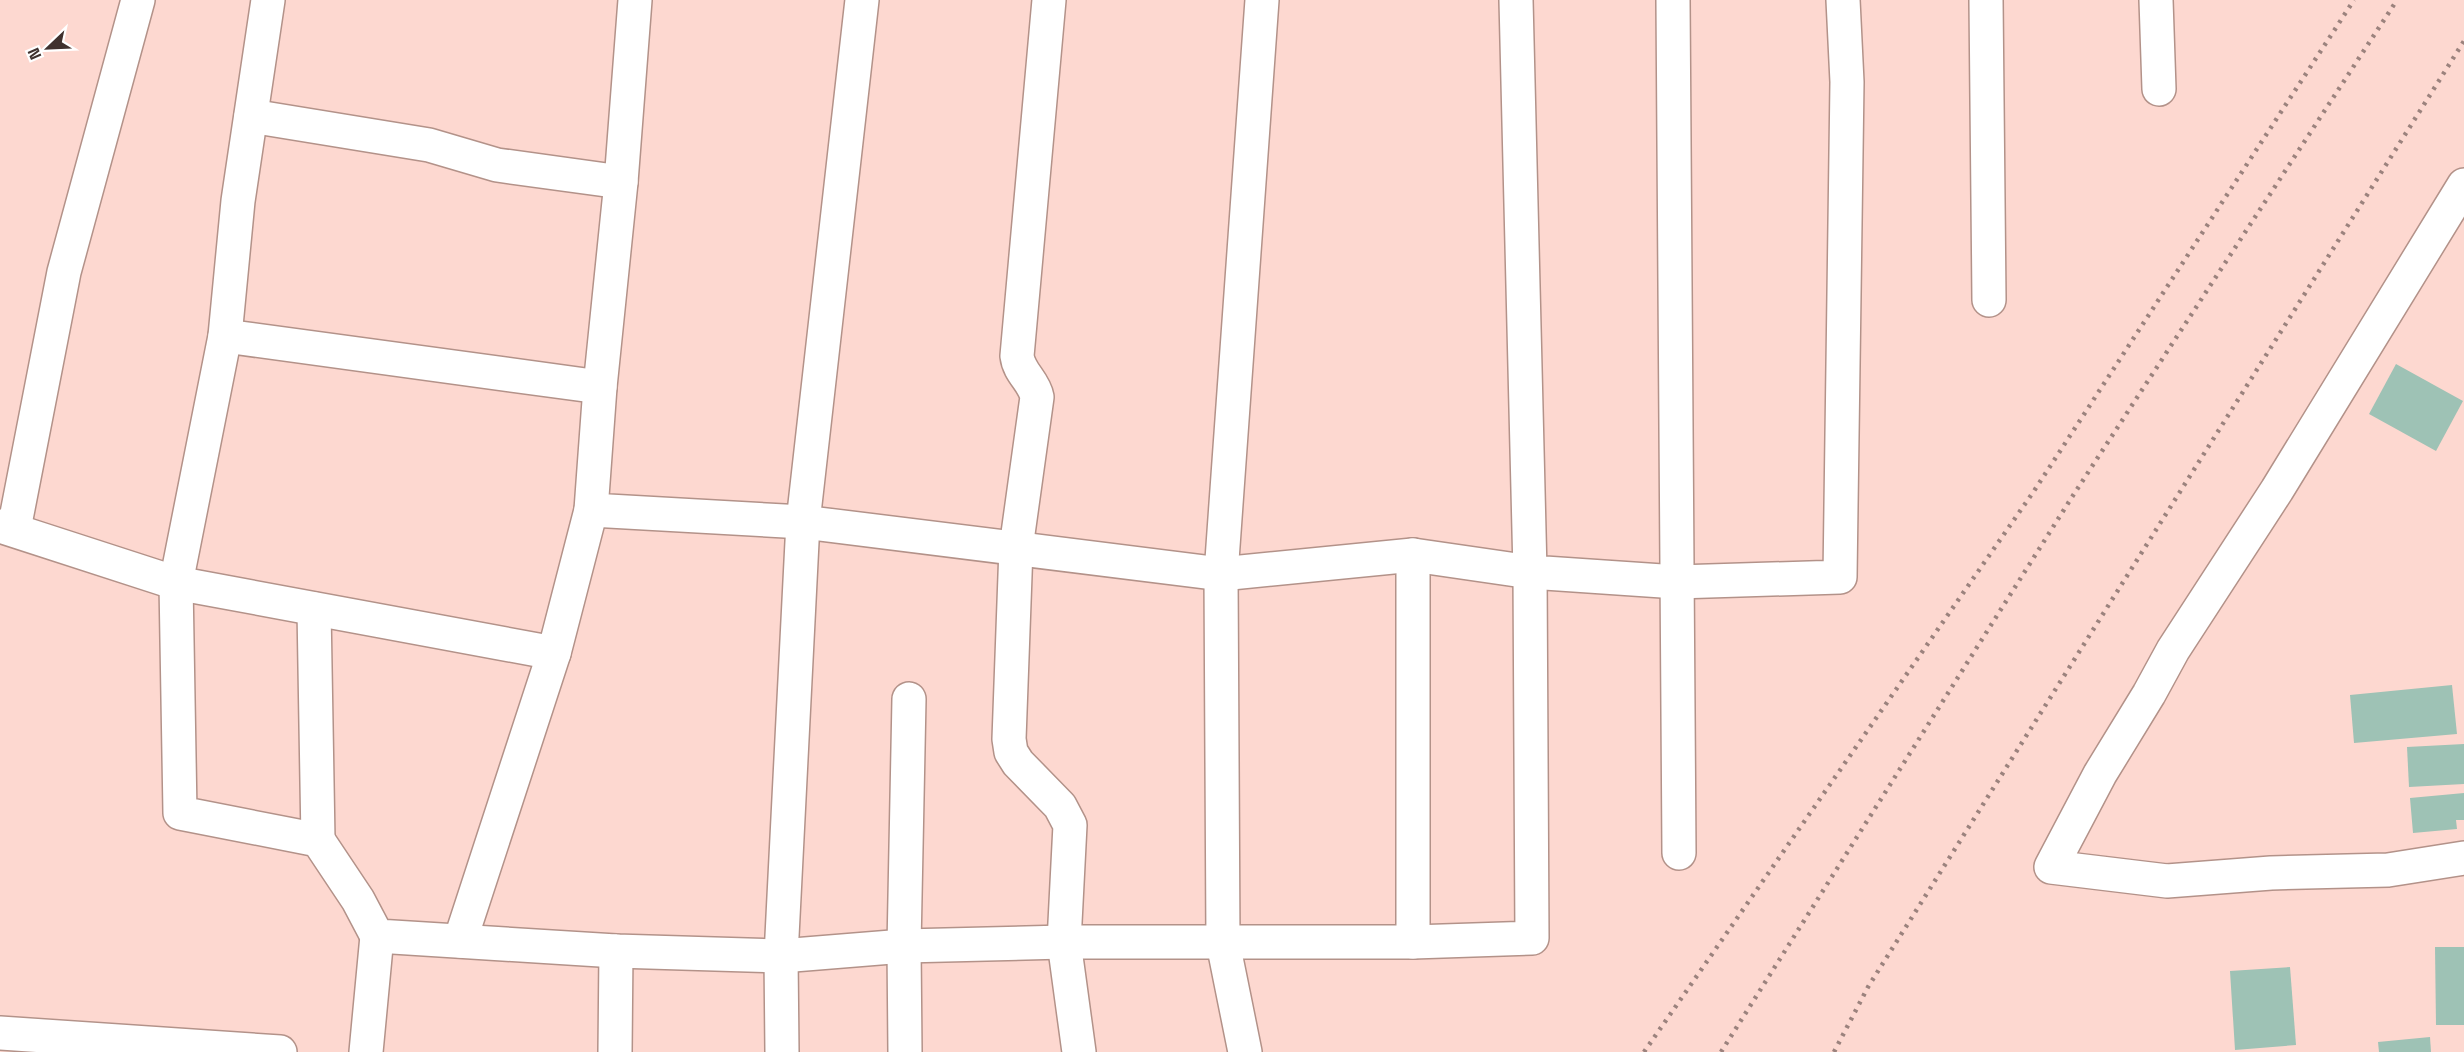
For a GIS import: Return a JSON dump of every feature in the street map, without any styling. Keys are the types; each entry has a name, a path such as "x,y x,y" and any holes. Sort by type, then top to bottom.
{"street":[{"path":"138,0 64,272 7,528 176,583 554,653"},
{"path":"268,0 238,201 225,336 176,583 180,813 318,840"},
{"path":"460,941 554,653 591,510 600,387 621,182 634,0"},
{"path":"782,1052 781,956 803,522 862,0"},
{"path":"1049,0 1017,356 1018,366 1035,389 1037,398 1016,548 1009,739 1011,752 1018,763 1060,806 1070,825 1064,942 1079,1052"},
{"path":"1245,1052 1223,943 1221,574 1263,0"},
{"path":"377,936 616,951 781,956 903,946 1064,942 1413,942 1532,938 1530,572 1516,0"},
{"path":"1672,0 1679,853"},
{"path":"591,510 803,522 1221,574 1413,555 1530,572 1677,582 1840,577 1847,82 1843,0"},
{"path":"1986,0 1989,300"},
{"path":"2156,0 2160,89"},
{"path":"251,116 429,145 497,165 621,182"},
{"path":"2464,185 2277,490 2173,650 2150,694 2100,774 2051,867 2167,881 2271,873 2388,870 2464,858"},
{"path":"225,336 600,387"},
{"path":"1413,555 1413,942"},
{"path":"314,609 318,840 358,900 377,936 366,1052"},
{"path":"905,1052 903,946 909,699"},
{"path":"615,1052 616,951"},
{"path":"0,1033 280,1052"}],"building":[{"path":"2396,364 2463,401 2436,451 2369,414"},
{"path":"2452,685 2457,734 2354,743 2350,695"},
{"path":"2464,744 2464,784 2409,787 2407,747"},
{"path":"2464,793 2464,820 2456,820 2457,829 2413,833 2410,798"},
{"path":"2435,947 2464,947 2464,1025 2436,1025"},
{"path":"2290,967 2296,1045 2235,1050 2230,971"},
{"path":"2430,1037 2431,1052 2379,1052 2378,1042"}],"railway":[{"path":"1644,1052 2034,491 2354,0"},
{"path":"1721,1052 2072,497 2397,0"},
{"path":"1834,1052 1868,987 2464,41"}]}
